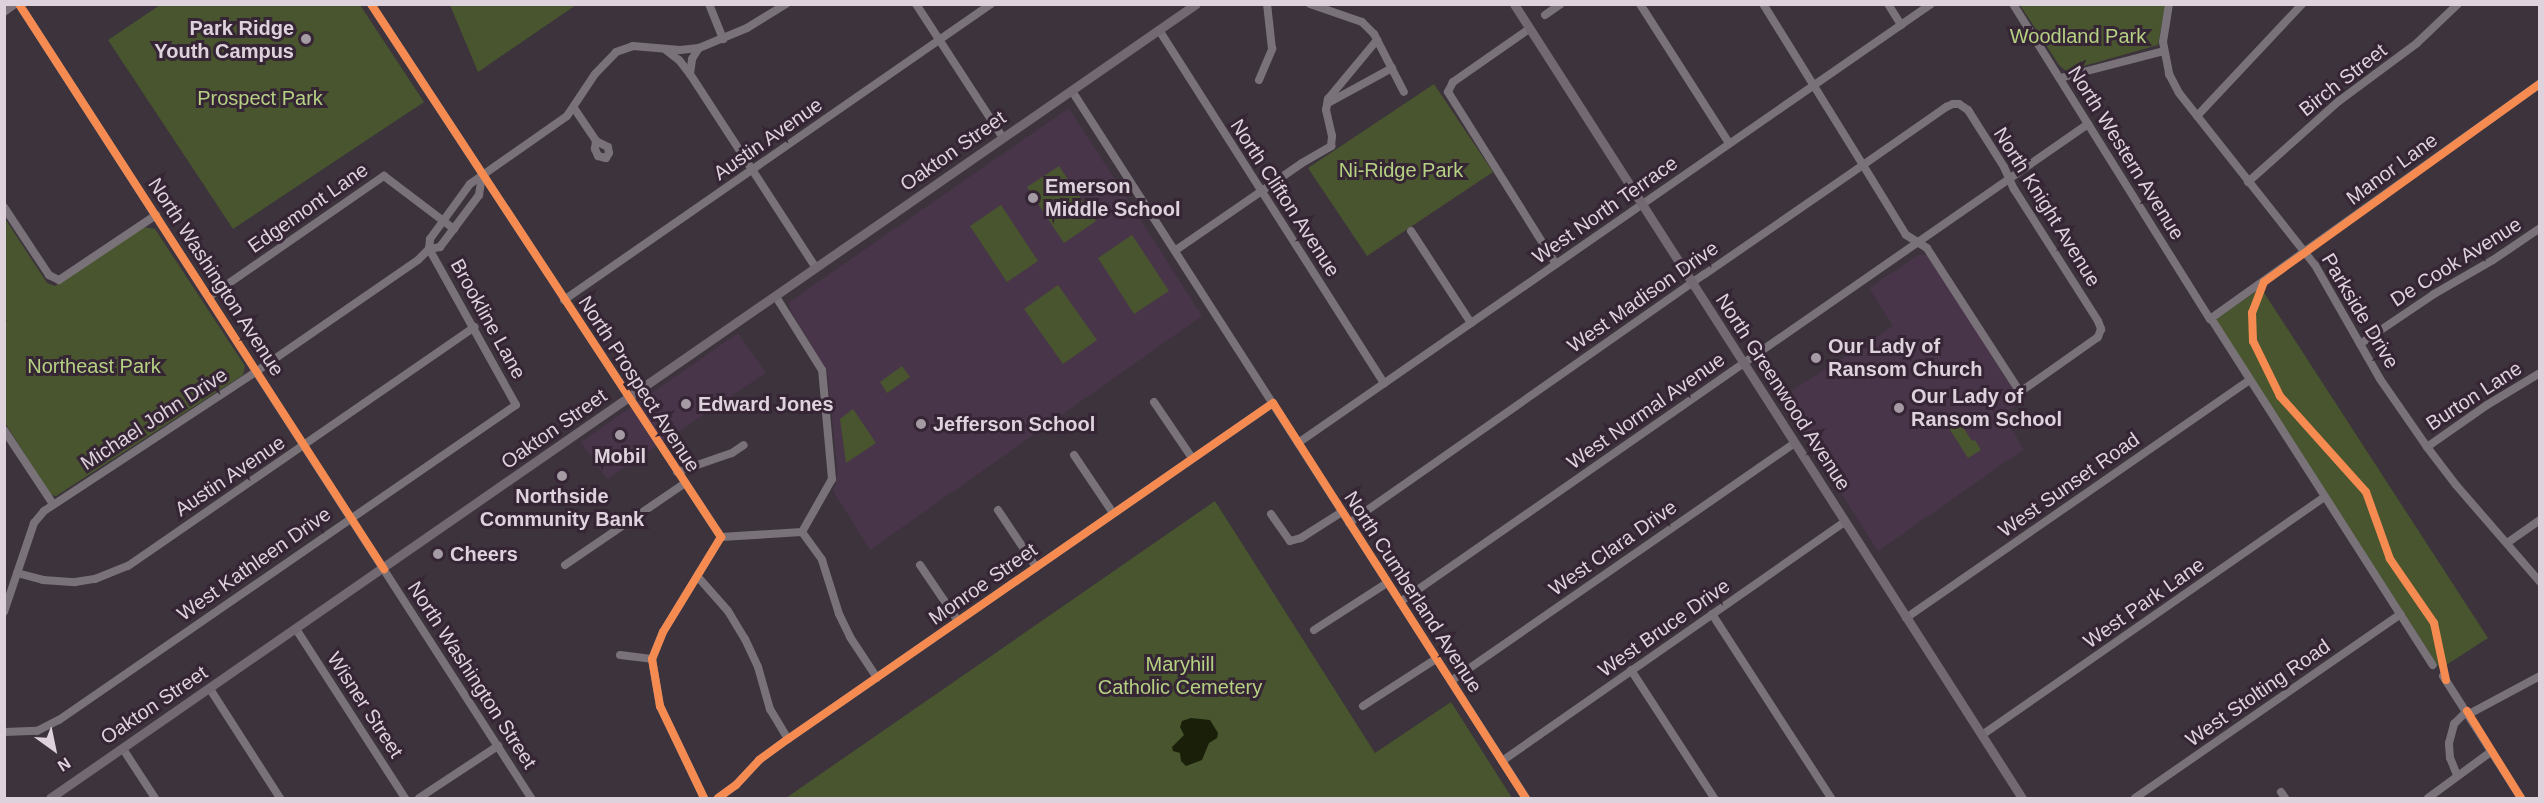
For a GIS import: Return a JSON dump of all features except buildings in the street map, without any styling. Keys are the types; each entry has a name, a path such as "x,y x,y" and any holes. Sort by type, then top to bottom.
{"main road":[{"name":"Oakton Street","path":"50,798 384,569 1196,4"},
{"name":"North Greenwood Avenue","path":"1514,4 2022,798"}],"street":[{"path":"4,12 17,4"},
{"name":"North Washington Avenue","path":"17,4 384,569"},
{"name":"North Prospect Avenue","path":"371,4 628,399 721,537"},
{"path":"709,4 723,39"},
{"path":"482,176 558,123 574,108 595,74 616,52 633,46 665,49 699,48 723,39 786,4"},
{"path":"916,4 1003,138"},
{"name":"Austin Avenue","path":"564,300 991,4"},
{"path":"1259,80 1272,49 1267,4"},
{"path":"1310,4 1362,22 1377,40 1404,92"},
{"path":"1545,15 1561,4"},
{"path":"1640,4 1729,143"},
{"path":"1763,4 1906,235 1917,242"},
{"path":"1888,4 1901,25"},
{"name":"West North Terrace","path":"1298,443 1931,4"},
{"name":"North Western Avenue","path":"2013,4 2212,321 2433,665"},
{"name":"Parkside Drive","path":"2169,4 2163,32 2164,51 2174,84 2196,116 2320,273 2395,402 2427,447 2456,485 2540,582"},
{"path":"2196,116 2302,4"},
{"name":"Birch Street","path":"2248,182 2339,101 2417,44 2458,4"},
{"path":"1529,29 1453,82 1449,88 1451,97 1556,264"},
{"name":"North Clifton Avenue","path":"1158,30 1384,383"},
{"path":"1176,249 1331,146 1326,103 1377,40"},
{"path":"690,74 692,59 699,48"},
{"path":"665,49 679,60 690,74 816,268"},
{"path":"2060,78 2164,51"},
{"path":"1326,103 1392,68"},
{"name":"Manor Lane","path":"2212,321 2540,84"},
{"name":"North Cumberland Avenue","path":"1072,91 1176,249 1526,798"},
{"name":"West Madison Drive","path":"1349,523 1946,107 1959,104"},
{"name":"North Knight Avenue","path":"1917,242 1927,248 2020,392 2096,340 2100,332 2098,321 1968,110 1959,104"},
{"path":"574,108 596,141"},
{"name":"West Normal Avenue","path":"1400,603 2088,124"},
{"name":"Edgemont Lane","path":"209,297 384,176 454,230"},
{"name":"Michael John Drive","path":"429,249 430,239 443,221 470,184 482,176"},
{"name":"Michael John Drive","path":"4,612 34,523 52,504 257,371 418,260 429,249 440,247 479,195 482,176"},
{"path":"4,207 49,275 55,280 64,278 156,215"},
{"name":"De Cook Avenue","path":"2360,344 2434,294 2493,260 2540,228"},
{"path":"1411,231 1470,323"},
{"name":"Brookline Lane","path":"429,249 516,405"},
{"path":"776,297 822,370 832,479 802,532"},
{"name":"Austin Avenue","path":"17,573 43,580 75,582 111,574 128,566 474,327"},
{"name":"Burton Lane","path":"2427,447 2487,405 2540,373"},
{"name":"West Sunset Road","path":"1906,618 2250,380"},
{"path":"1154,402 1192,458"},
{"name":"Monroe Street","path":"718,798 736,785 759,760 788,739 1273,403"},
{"name":"West Kathleen Drive","path":"4,732 37,731 59,720 516,405"},
{"path":"4,430 52,504"},
{"name":"West Clara Drive","path":"1451,681 1795,443"},
{"path":"677,472 732,453 744,446"},
{"path":"1074,455 1113,513"},
{"path":"565,565 685,483"},
{"name":"West Park Lane","path":"1982,735 2325,497"},
{"path":"998,510 1036,567"},
{"path":"1271,514 1290,540 1301,538 1342,512"},
{"path":"2507,543 2540,520"},
{"name":"West Bruce Drive","path":"1502,761 1845,522"},
{"path":"704,798 660,706 654,685 652,659 663,632 721,537 802,532"},
{"path":"802,532 822,560 839,614 850,637 877,678"},
{"path":"920,565 958,621"},
{"name":"North Washington Street","path":"384,569 531,798"},
{"path":"698,577 737,625 753,653 773,716 788,739"},
{"path":"1314,630 1387,583"},
{"name":"West Stolting Road","path":"2135,798 2401,614"},
{"path":"1712,615 1831,798"},
{"name":"Wisner Street","path":"296,629 405,798"},
{"path":"620,655 652,659"},
{"path":"1363,706 1436,659"},
{"path":"1631,670 1714,798"},
{"path":"2443,676 2521,798"},
{"path":"2457,775 2450,758 2449,743 2454,724 2468,712 2540,676"},
{"path":"210,689 280,798"},
{"path":"419,798 498,746"},
{"path":"123,748 155,798"},
{"path":"2428,798 2492,751"}],"shaded area":[{"name":"Emerson Middle School","path":"1069,108 1202,316 870,550 833,491 838,474 827,370 791,312 789,302"},
{"name":"Our Lady of Ransom School","path":"1920,254 1930,256 2022,401 2002,415 2024,449 1878,551 1780,398 1893,326 1869,288"},
{"path":"738,333 766,373 607,479 581,442"},
{"path":"1191,718 1210,720 1218,733 1217,738 1209,743 1202,760 1186,766 1181,761 1180,753 1173,751 1172,747 1184,735 1180,727 1182,721"}],"green space":[{"name":"Prospect Park","path":"160,5 360,5 424,102 233,229 108,40"},
{"path":"450,5 576,5 478,72"},
{"name":"Woodland Park","path":"2020,5 2165,5 2158,45 2066,71 2059,65"},
{"name":"Ni-Ridge Park","path":"1434,84 1493,172 1367,256 1308,168"},
{"path":"1059,166 1096,221 1064,243 1027,187"},
{"path":"1001,205 1038,261 1007,282 970,226"},
{"name":"Northeast Park","path":"4,217 47,283 55,286 143,227 155,229 245,366 243,375 56,496 51,495 5,423 4,323 7,321 4,317"},
{"path":"1132,235 1169,291 1134,314 1098,258"},
{"path":"1058,285 1097,340 1063,364 1024,309"},
{"path":"2261,288 2488,638 2440,669 2215,320"},
{"path":"902,366 910,377 887,393 880,382"},
{"path":"853,409 876,443 846,463 840,419"},
{"path":"1957,418 1981,450 1968,458 1947,425"},
{"name":"Maryhill Catholic Cemetery","path":"1215,501 1375,753 1451,702 1512,798 786,798"}],"cycle path":[{"path":"19,4 384,569"},
{"path":"371,4 721,537 663,632 652,659 660,706 704,798"},
{"path":"2446,680 2434,623 2390,559 2366,492 2280,396 2253,341 2252,313 2264,282 2540,84"},
{"path":"718,798 736,785 759,760 788,739 1273,403 1526,798"},
{"path":"2467,711 2521,798"}],"place":[{"name":"Park Ridge Youth Campus","path":"306,39"},
{"name":"Emerson Middle School","path":"1033,198"},
{"name":"Our Lady of Ransom Church","path":"1816,358"},
{"name":"Edward Jones","path":"686,404"},
{"name":"Our Lady of Ransom School","path":"1899,408"},
{"name":"Jefferson School","path":"921,424"},
{"name":"Mobil","path":"620,435"},
{"name":"Northside Community Bank","path":"562,476"},
{"name":"Cheers","path":"438,554"}]}
